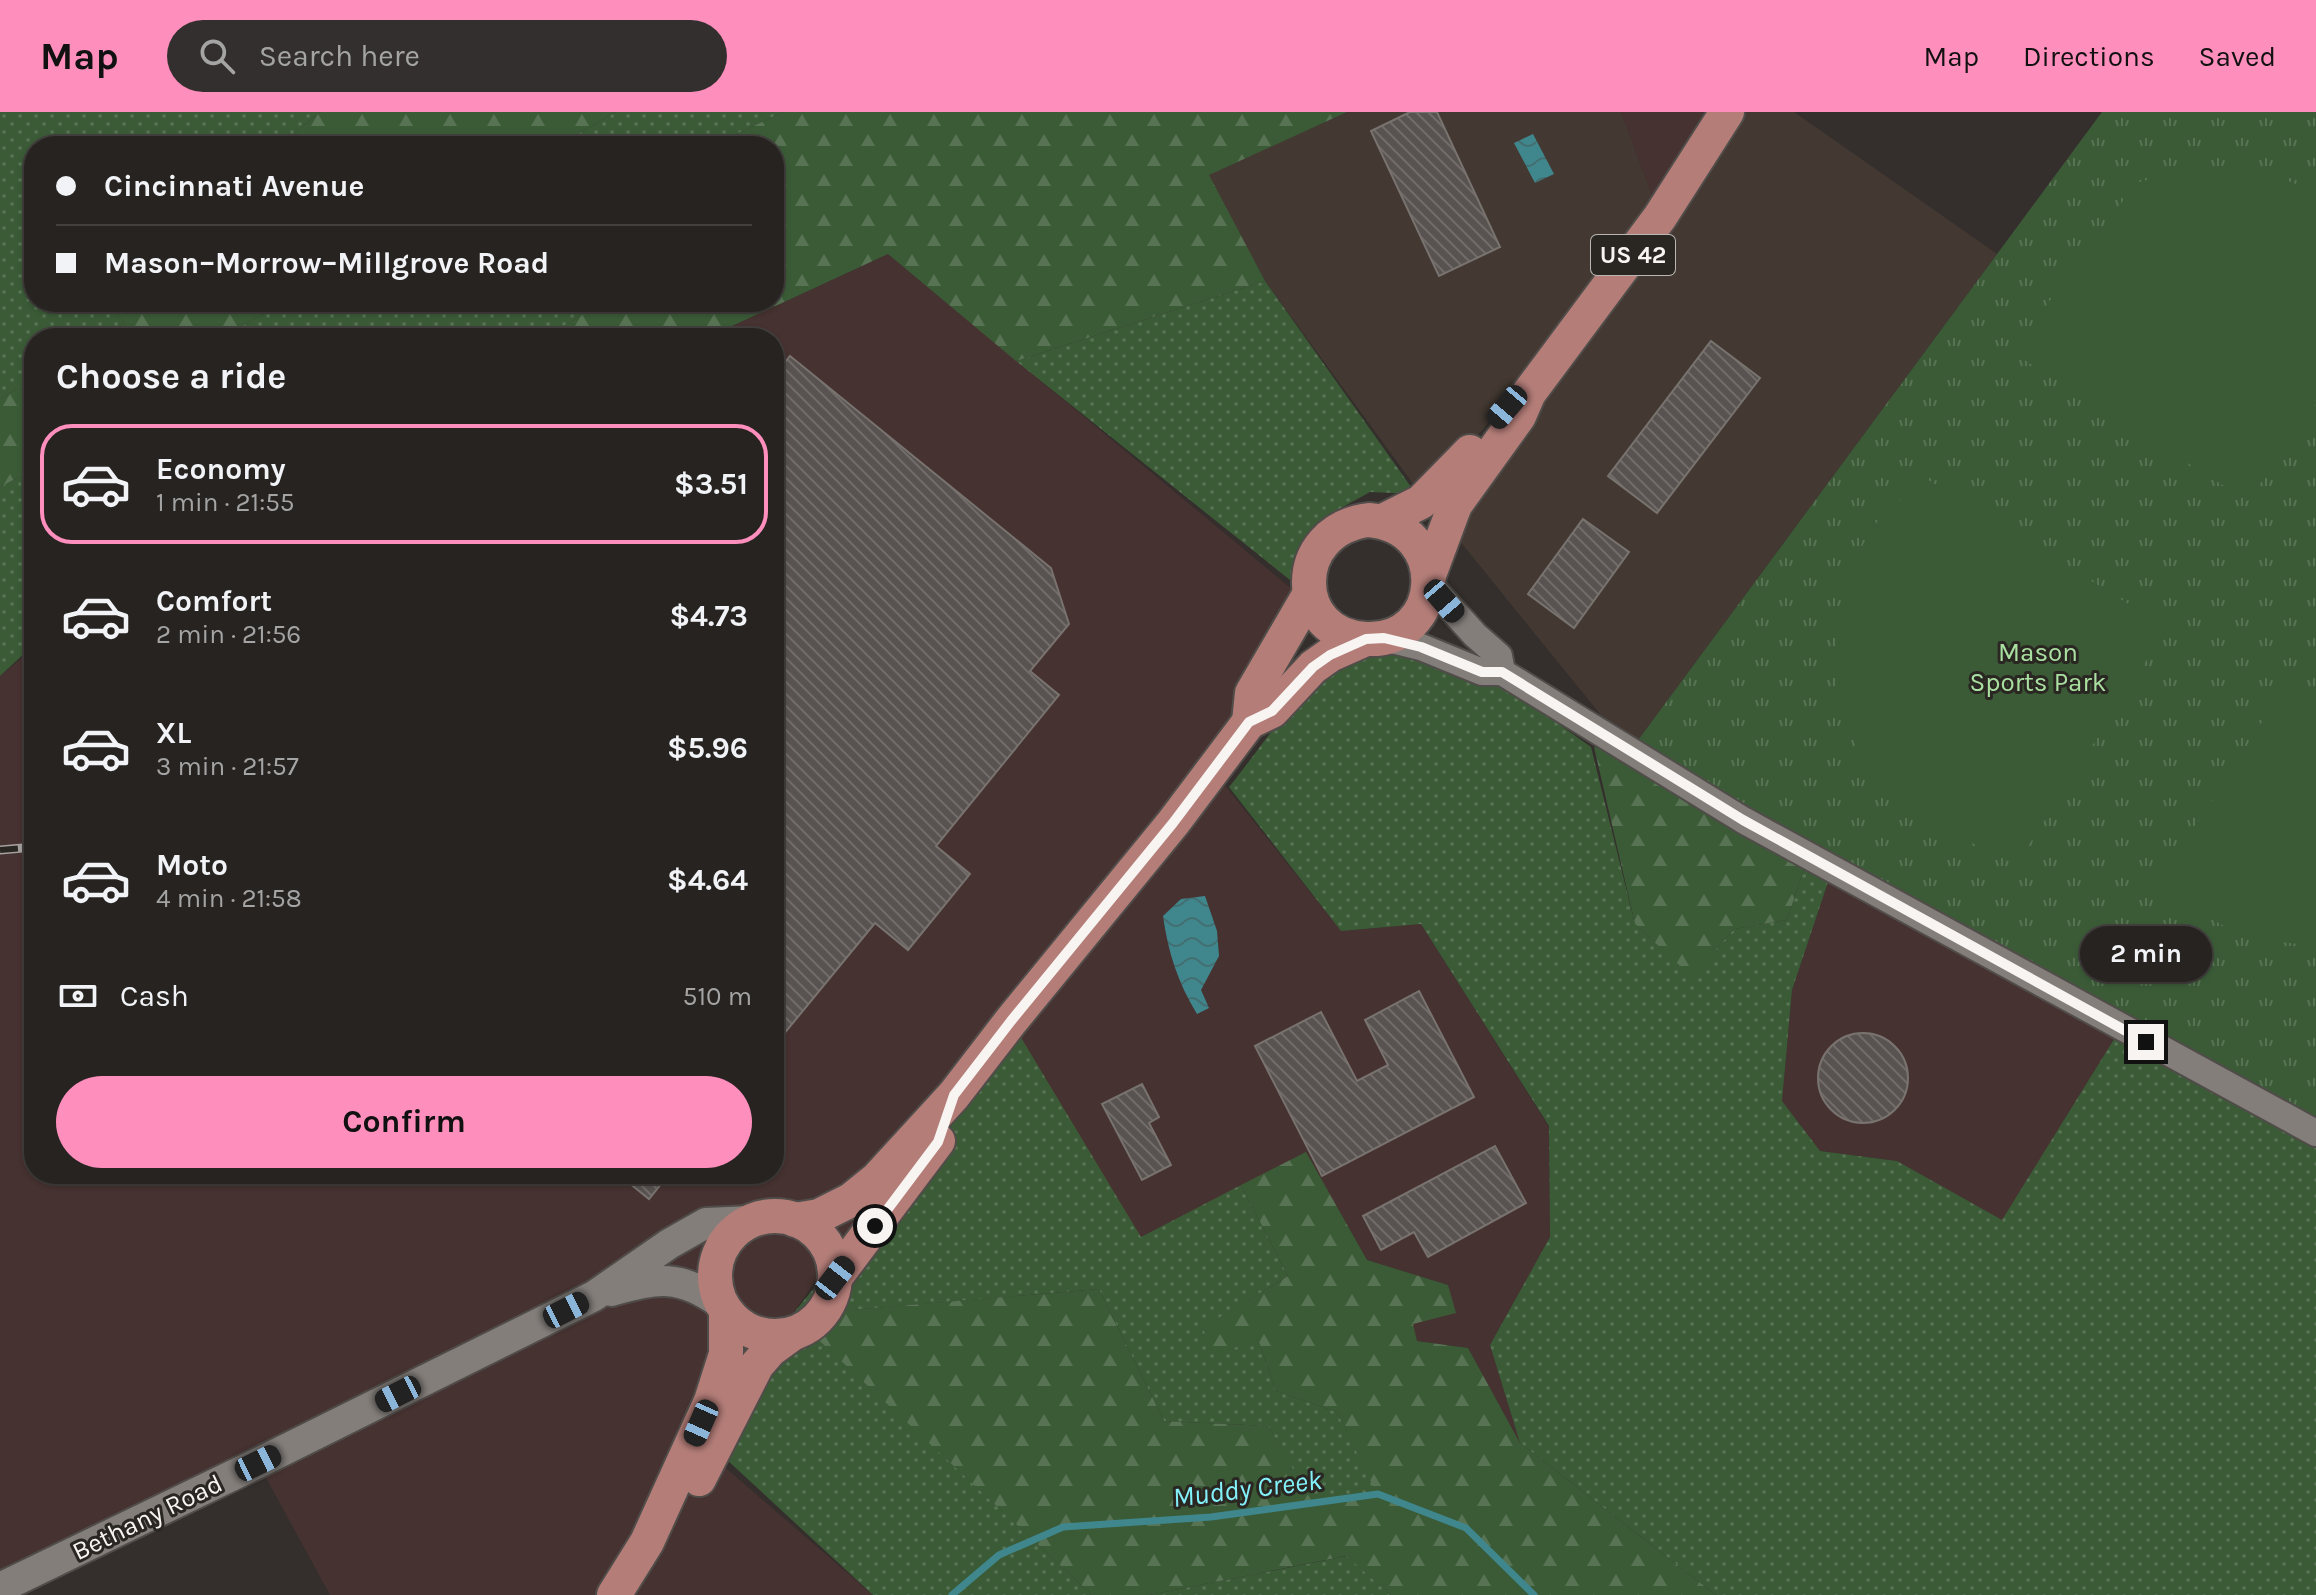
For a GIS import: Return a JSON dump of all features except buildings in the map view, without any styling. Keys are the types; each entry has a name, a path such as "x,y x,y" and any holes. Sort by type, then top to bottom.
{"main road":[{"name":"US 42","path":"795,1220 819,1216 851,1200 877,1179 954,1095 1173,823 1249,722 1272,711 1313,667 1330,655 1410,624 1426,600 1429,580 1455,505 1519,416 1529,393 1660,217 1727,112"},
{"name":"US 42","path":"1249,722 1252,693 1309,595 1309,573 1313,559 1329,535 1354,522 1383,521 1421,502 1457,468 1507,407 1529,393"},
{"path":"1383,521 1397,526 1418,545 1426,558 1429,580"},
{"path":"1309,595 1330,625 1342,633 1375,638"},
{"name":"US 42","path":"835,1278 938,1142 954,1095"},
{"path":"614,1595 647,1542 711,1401 726,1354 723,1307 715,1285 715,1266 722,1248 733,1232 751,1221 771,1216 795,1220 811,1227 825,1242 834,1261 831,1302 818,1319 803,1330 765,1336 747,1330 723,1307"},
{"name":"Bethany Road","path":"0,1588 594,1296 669,1244 706,1223 751,1221"},
{"name":"Bethany Road","path":"594,1296 642,1283 671,1280 699,1288 723,1307"},
{"path":"647,1542 664,1534 703,1474 757,1365 770,1350 792,1334"}],"street":[{"path":"1429,580 1475,635 1499,656 1502,672"},
{"path":"1375,638 1421,647 1482,672 1502,672 1743,820 2316,1133"}],"shaded area":[{"path":"1347,112 1621,112 1660,216 1727,112 1794,112 1997,254 1630,751 1455,535 1504,447 1544,402 1603,297 1422,496 1265,281 1208,175"},
{"path":"1621,112 1727,112 1660,217"},
{"path":"888,254 1299,595 1227,721 1201,756 1175,818 1212,769 1341,931 1421,924 1549,1127 1550,1237 1490,1345 1520,1443 1468,1348 1417,1341 1412,1324 1448,1285 1367,1260 1306,1153 1141,1237 882,1184 705,1450 873,1595 330,1595 258,1463 0,1588 0,676 24,656 24,1184 784,1184 784,328 728,328 762,312 784,312 784,302"},
{"path":"1832,870 2121,1028 2002,1221 1897,1161 1820,1151 1782,1101 1792,990"}],"green space":[{"path":"0,112 320,112 290,136 24,136 24,312 113,312 124,322 114,328 24,328 24,384 0,399"},
{"path":"320,112 616,112 574,136 290,136"},
{"path":"616,112 783,112 732,136 574,136"},
{"path":"783,112 1347,112 1209,175 1265,281 1016,361 888,254 784,302 784,136 732,136"},
{"name":"Mason Sports Park","path":"2102,112 2316,112 2316,1133 1630,751"},
{"path":"2190,169 2260,170 2316,192 2316,403 2248,501 2012,352 2136,183"},
{"path":"1265,281 1416,494 1370,492 1341,508 1315,530 1290,580 1016,361"},
{"path":"113,312 266,312 238,328 114,328 124,322"},
{"path":"266,312 586,312 561,328 238,328"},
{"path":"586,312 762,312 728,328 561,328"},
{"path":"24,384 24,564 21,476 0,487 0,399"},
{"path":"21,476 24,654 0,676 0,487"},
{"path":"1925,478 2167,628 2016,865 1896,805 1875,781 1850,732 1835,690 1836,631 1847,570 1879,519"},
{"path":"1403,653 1501,683 1591,747 1635,924 1692,976 1734,929 1787,920 1808,857 1832,870 1792,990 1782,1101 1820,1151 1897,1161 2002,1220 2121,1028 2316,1133 2316,1595 1716,1595 1520,1443 1490,1345 1550,1237 1549,1126 1421,924 1341,931 1229,787 1297,700 1328,671 1357,658"},
{"path":"2288,681 2316,699 2316,944 2308,945 2247,938 2200,913 2158,885"},
{"path":"1594,747 1630,751 1808,857 1787,920 1734,929 1692,977 1635,924"},
{"path":"1011,1021 1141,1237 1241,1185 1288,1276 1203,1328 1258,1339 1276,1391 1337,1412 1378,1494 1312,1503 1268,1426 1164,1421 1099,1289 793,1315 1092,1595 873,1595 712,1446 779,1325 792,1315 855,1238"},
{"path":"1306,1152 1367,1260 1448,1285 1456,1313 1413,1324 1417,1341 1468,1348 1520,1443 1716,1595 1391,1595 1346,1556 1149,1595 1092,1595 792,1315 1099,1289 1164,1421 1268,1426 1313,1503 1377,1494 1337,1412 1276,1391 1258,1339 1218,1354 1202,1328 1288,1276 1241,1185"},
{"path":"1347,1556 1391,1595 1149,1595"}],"water":[{"path":"1533,134 1554,174 1535,183 1514,143"},
{"path":"1205,896 1217,931 1219,956 1201,990 1209,1008 1197,1014 1175,967 1163,916 1181,899"}],"waterway":[{"name":"Muddy Creek","path":"952,1595 999,1555 1063,1527 1211,1517 1378,1494 1466,1528 1534,1595"}],"railway":[{"path":"0,850 24,848"}],"route":[{"path":"875,1226 938,1142 954,1095 1173,823 1249,722 1272,711 1313,667 1330,655 1366,639 1384,638 1421,647 1482,672 1502,672 1743,820 2146,1042"}]}
